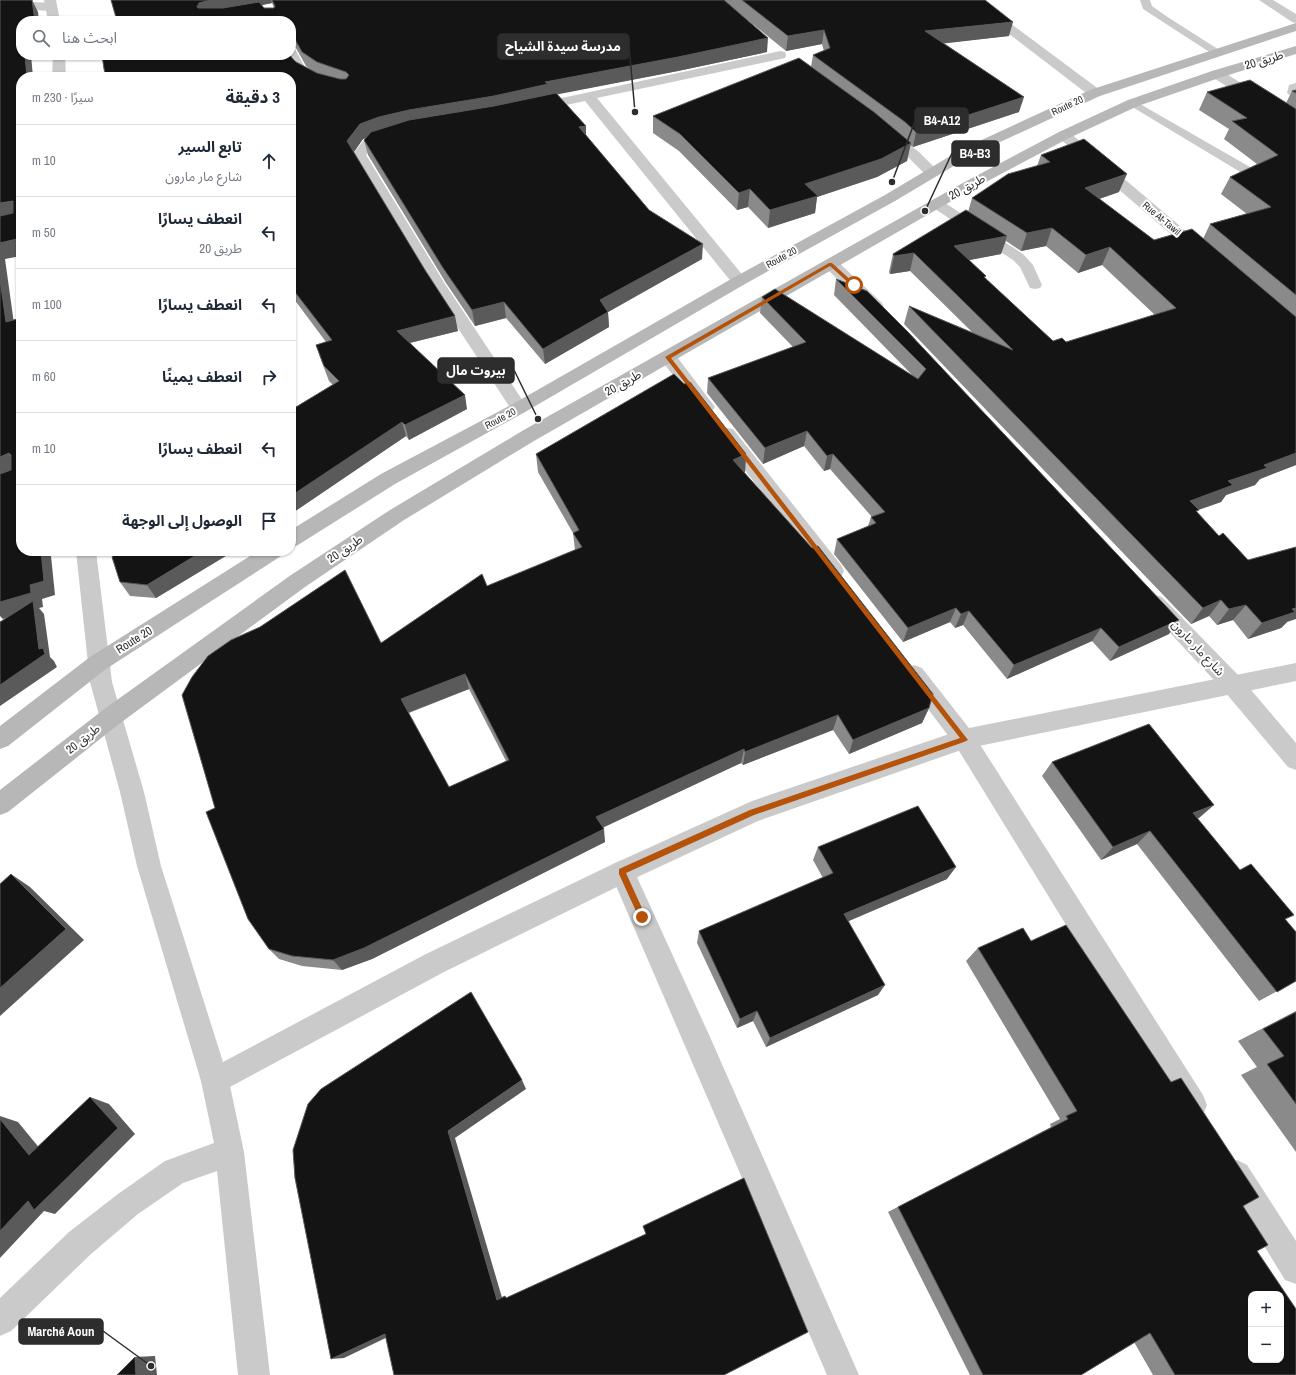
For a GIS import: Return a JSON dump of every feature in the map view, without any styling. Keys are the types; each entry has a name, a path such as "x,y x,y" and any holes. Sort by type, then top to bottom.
{"main road":[{"name":"Route 20","path":"296,537 388,478 519,408 739,281 890,198 967,152 1095,93 1296,27"},
{"name":"طريق 20","path":"0,804 111,717 298,581 397,515 528,436 937,204 1064,135 1108,113 1133,103 1216,74 1296,50"},
{"name":"Route 20","path":"0,739 98,663 266,556"}],"street":[{"path":"971,0 1009,26 1095,93"},
{"path":"1265,0 1296,19"},
{"path":"0,4 50,4 53,16"},
{"path":"768,45 792,63"},
{"path":"519,111 780,55"},
{"path":"59,72 60,60"},
{"path":"1216,74 1296,124"},
{"path":"588,96 739,281"},
{"path":"878,126 914,155 932,173"},
{"path":"406,132 388,136 369,143 359,155 437,284 519,408"},
{"name":"Rue At-Tawil","path":"1064,135 1213,262"},
{"path":"831,264 889,321"},
{"path":"668,357 848,589"},
{"path":"87,556 101,682 132,792 149,866 215,1081 224,1118 230,1152 254,1375"},
{"name":"شارع مار مارون","path":"1145,592 1233,685 1296,760"},
{"path":"901,658 964,740 1204,1121"},
{"path":"215,1081 435,963 622,872 752,812 964,740 1296,672"},
{"path":"622,872 697,1040 842,1375"},
{"path":"0,1320 80,1243 128,1204 175,1171 230,1152"},
{"path":"1225,1155 1296,1269"}],"lane":[{"path":"1146,0 1147,7 1218,53"},
{"path":"296,60 301,69 316,80 323,82"},
{"path":"1296,86 1293,87 1293,93 1296,95"},
{"path":"1133,103 1246,170"},
{"path":"937,204 1018,257 1026,265 1034,285"}],"building":[{"path":"0,0 32,0 34,16 16,16 16,60 25,60 27,72 16,72 16,239 0,243 0,216 13,213 13,201 0,203"},
{"path":"111,0 211,0 199,3 198,8 223,8 259,2 264,8 274,8 275,6 272,0 724,0 768,38 678,57 545,82 548,84 494,96 409,110 379,117 360,124 347,141 425,270 455,316 397,331 465,395 405,425 402,422 296,493 296,407 339,381 324,366 316,345 332,340 296,293 296,72 105,72 103,60 294,60 317,73 340,79 346,79 349,75 346,72 317,62 302,52 296,41 296,16 116,16"},
{"path":"742,0 985,0 1013,22 925,31 1024,97 916,132 905,122 813,55 830,48 824,30 788,36"},
{"path":"799,58 874,112 911,143 881,159 805,184 818,196 770,210 750,189 739,193 680,134 653,116"},
{"path":"1250,80 1296,109 1296,295 1210,224 1271,207 1230,177 1278,155 1232,121 1247,118 1207,92"},
{"path":"556,93 586,126 579,127 649,210 703,244 600,300 608,312 543,349 504,302 472,310 443,268 364,140 371,132 409,120 494,106"},
{"path":"1084,139 1127,174 1085,188 1154,240 1192,229 1296,317 1296,453 1264,465 1267,468 1228,481 1233,485 1190,501 1199,510 1196,511 1219,536 1223,533 1248,560 1296,547 1296,608 1292,609 1295,612 1262,623 1246,605 1229,609 1221,600 1203,608 909,306 1013,350 914,253 894,256 893,254 966,210 1007,236 954,246 986,276 984,277 1053,341 1062,338 1066,342 1176,308 1110,247 1086,255 1052,228 1027,233 972,198 1008,174 1050,162 1041,155"},
{"path":"0,279 6,322 16,319 16,556 42,556 44,581 30,585 31,593 0,602 0,474 11,470 11,455 9,453 0,457"},
{"path":"836,279 867,291 908,332 1179,620 1119,647 1101,628 1014,665 969,611 961,614 956,608 908,628 837,539 876,523 871,517 885,512 833,454 827,456 807,431 765,448 708,378 806,342 762,297 775,289 918,379 926,369"},
{"path":"674,374 684,384 690,382 746,454 733,460 812,548 818,546 933,694 929,708 853,740 838,715 745,752 744,749 596,817 604,829 364,948 333,960 292,956 269,949 248,919 206,812 215,808 182,695 192,677 208,656 231,640 260,627 345,570 381,643 482,574 487,586 582,547 573,533 579,530 536,454","holes":["465,674 509,760 449,787 401,699"]},
{"path":"195,556 147,585 120,582 112,557"},
{"path":"33,601 39,649 43,648 45,654 0,685 0,622"},
{"path":"1149,724 1214,805 1193,813 1240,870 1251,864 1294,915 1285,919 1296,932 1296,981 1277,992 1150,831 1113,847 1052,762"},
{"path":"918,806 956,867 844,914 885,985 770,1038 757,1011 740,1019 699,931 833,873 818,847"},
{"path":"11,874 66,929 0,988 0,884"},
{"path":"1066,925 1171,1082 1181,1078 1259,1197 1243,1206 1268,1245 1257,1251 1284,1291 1248,1291 1248,1363 1284,1363 1284,1291 1296,1309 1296,1375 1175,1375 1150,1333 1081,1375 983,1375 898,1207 1068,1119 1066,1116 1077,1111 978,948 1023,928 1031,941"},
{"path":"471,992 522,1080 448,1131 497,1300 505,1296 506,1298 646,1234 643,1226 744,1178 808,1332 724,1375 394,1375 385,1334 331,1359 295,1178 293,1150 308,1104 321,1089"},
{"path":"1296,1012 1296,1104 1267,1064 1284,1056 1263,1029"},
{"path":"90,1097 118,1128 34,1210 28,1201 0,1231 0,1119 29,1155"},
{"path":"135,1357 136,1375 117,1375"}],"place":[{"name":"مدرسة سيدة الشياح","path":"635,112"},
{"name":"B4-A12","path":"892,182"},
{"name":"B4-B3","path":"925,211"},
{"name":"بیروت مال","path":"538,419"},
{"name":"Marché Aoun","path":"151,1366"}],"route":[{"path":"642,917 622,872 752,812 964,740 668,357 831,264 854,285"}]}
